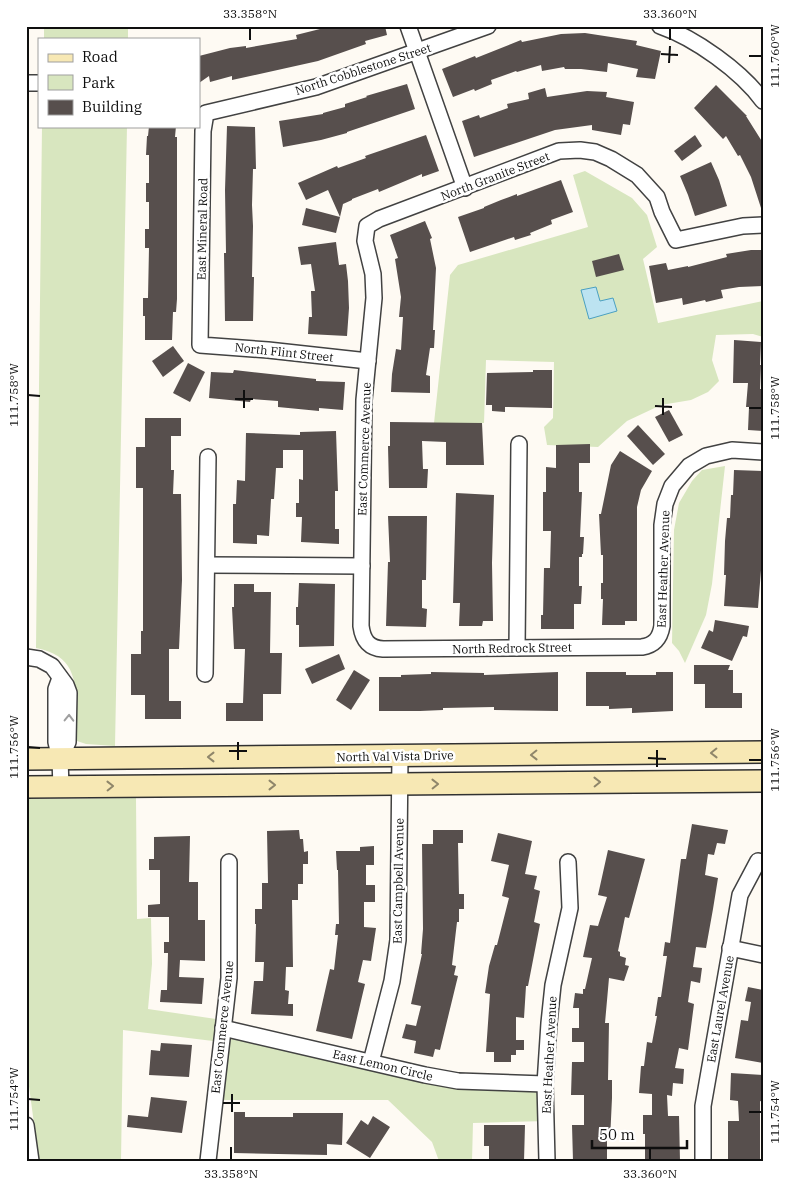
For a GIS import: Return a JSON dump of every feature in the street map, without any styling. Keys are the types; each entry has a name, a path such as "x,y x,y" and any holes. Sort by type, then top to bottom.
{"main road":[{"name":"North Val Vista Drive","path":"26,759 763,752"},
{"path":"26,787 763,781"}],"street":[{"path":"408,26 465,188"},
{"name":"North Cobblestone Street","path":"206,113 316,87 488,26"},
{"path":"660,26 677,32 700,46 753,87 763,101"},
{"name":"East Mineral Road","path":"200,345 202,131 206,113"},
{"name":"North Granite Street","path":"367,226 379,219 559,151 580,150 595,152 629,170 650,188 657,197 676,240 743,226 763,225"},
{"name":"East Commerce Avenue","path":"367,226 365,241 371,263 374,298 364,400 362,626 367,644"},
{"name":"North Flint Street","path":"200,345 368,361"},
{"path":"517,648 519,444"},
{"name":"East Heather Avenue","path":"656,641 662,626 662,524 668,495 683,471 697,460 732,450 763,452"},
{"path":"205,674 208,458"},
{"path":"207,565 362,566"},
{"name":"North Redrock Street","path":"367,644 383,649 642,647 656,641"},
{"path":"26,658 47,662 57,671 60,678 56,690 56,737 60,758 61,786"},
{"name":"East Campbell Avenue","path":"371,1062 392,981 398,940 400,756"},
{"name":"East Laurel Avenue","path":"703,1161 702,1106 730,948 740,895 758,861"},
{"name":"East Commerce Avenue","path":"208,1161 230,964 229,862"},
{"name":"East Heather Avenue","path":"547,1161 545,1084 552,985 570,908 568,862"},
{"path":"730,948 763,955"},
{"name":"East Lemon Circle","path":"223,1028 425,1075 458,1080 545,1084"},
{"path":"26,1125 31,1161"}],"green space":[{"path":"44,26 128,26 128,38 44,38"},
{"path":"42,128 127,128 115,746 86,744 77,741 76,696 72,674 68,665 60,658 50,652 36,648"},
{"path":"585,171 632,198 647,215 657,247 643,259 658,323 763,301 763,337 753,334 716,335 712,360 719,381 708,392 691,400 661,405 627,421 598,447 547,445 544,427 553,418 554,362 486,360 484,423 434,423 450,275 458,265 588,227 573,175"},
{"path":"725,466 712,584 706,615 685,663 679,651 672,643 674,530 679,503 692,481 702,470"},
{"path":"136,798 137,919 151,918 152,964 148,1009 216,1019 213,1041 123,1030 121,1161 39,1161 26,1064 27,799"},
{"path":"223,1028 425,1075 545,1084 546,1121 473,1123 472,1161 439,1161 432,1142 388,1100 215,1100"}],"water":[{"path":"596,287 600,301 613,298 617,311 589,319 581,290"}],"building":[{"path":"332,26 385,26 387,35 365,41 366,44 318,61 232,80 232,76 210,82 209,76 200,82 200,56 230,48 246,46 246,48 297,39 296,35"},
{"path":"585,33 637,41 636,45 661,51 655,79 636,77 638,69 608,63 607,72 565,69 564,67 542,71 541,65 491,80 492,84 453,97 442,69 521,40 522,42 561,34"},
{"path":"407,84 415,109 347,133 283,147 279,121 323,114 345,107 345,104 366,96"},
{"path":"716,85 747,116 763,143 763,208 761,208 751,177 740,155 738,156 726,136 723,139 694,108"},
{"path":"545,88 547,97 587,91 607,92 606,97 634,102 630,125 623,124 621,135 592,130 592,125 555,130 474,157 462,121 479,115 480,118 508,108 507,104 529,99 528,93"},
{"path":"227,126 255,127 256,169 253,169 252,205 253,321 225,321 224,253 226,253"},
{"path":"149,128 176,128 177,299 176,312 173,312 172,340 145,340 143,298 148,298 149,248 145,248 145,229 149,229 149,202 146,202 146,183 149,183 149,155 146,155"},
{"path":"426,135 439,171 422,177 422,174 379,192 378,189 352,199 343,204 340,217 328,190 306,200 298,183 337,166 338,168 366,158 365,156"},
{"path":"695,135 702,146 682,161 674,151"},
{"path":"711,162 727,206 695,216 680,176"},
{"path":"561,180 573,212 551,220 552,224 530,233 531,235 515,240 514,237 470,252 458,217 517,194 517,196"},
{"path":"306,208 340,217 336,233 302,225"},
{"path":"425,221 432,238 430,239 436,268 434,348 430,348 426,375 430,376 430,393 391,392 396,349 401,350 403,317 399,317 401,297 395,259 398,258 390,235"},
{"path":"336,242 339,265 346,264 348,281 347,336 308,334 309,317 312,317 311,291 315,291 311,264 301,265 298,247"},
{"path":"763,250 763,286 721,290 723,298 706,302 705,300 683,305 682,298 656,303 649,266 666,263 668,270 688,267 727,257 726,254"},
{"path":"619,254 624,270 596,277 592,261"},
{"path":"734,340 761,342 760,389 763,389 763,431 748,430 749,407 746,407 748,383 733,383"},
{"path":"173,346 184,361 163,377 152,361"},
{"path":"188,363 205,372 190,402 173,393"},
{"path":"234,370 316,379 316,381 345,382 343,410 319,408 319,411 278,407 278,401 251,399 250,402 209,398 211,372 233,373"},
{"path":"533,370 552,370 552,408 505,407 505,412 492,411 492,405 486,405 487,373 533,372"},
{"path":"669,410 683,435 669,442 655,417"},
{"path":"145,418 181,418 181,436 171,436 171,470 174,470 173,494 181,494 182,580 179,649 169,649 169,701 181,701 181,719 145,719 145,695 131,695 131,654 141,654 141,631 143,631 143,488 136,488 136,447 145,447"},
{"path":"390,422 482,423 484,465 446,465 446,442 422,441 423,469 428,469 427,488 389,488 388,446 390,446"},
{"path":"638,425 665,454 653,465 627,436"},
{"path":"336,431 338,491 335,491 335,529 339,529 339,544 301,542 302,517 296,517 296,503 299,503 299,479 303,480 303,450 283,450 283,468 276,468 274,499 271,499 269,536 257,535 257,544 233,543 233,504 236,504 237,480 245,481 246,433 300,435 300,432"},
{"path":"590,444 590,463 579,463 579,492 582,492 580,537 584,537 583,554 582,557 579,557 579,586 582,586 581,604 574,604 574,629 541,629 544,568 550,568 551,531 543,531 543,492 546,492 546,467 556,468 556,445"},
{"path":"620,451 652,471 641,490 637,507 637,621 625,621 625,625 602,625 603,599 601,599 601,583 603,583 603,555 601,555 599,514 601,514 611,465"},
{"path":"734,470 763,471 763,545 758,608 724,606 726,575 724,575 725,541 727,518 730,518 731,495 733,495"},
{"path":"456,493 494,495 493,621 483,621 482,626 459,626 460,603 453,603"},
{"path":"388,516 427,516 426,580 422,580 422,608 427,609 426,627 386,626 388,562 390,562"},
{"path":"299,583 335,584 334,646 299,647 299,625 296,625 296,607 298,607"},
{"path":"234,584 254,584 254,592 271,592 270,653 282,653 281,694 263,694 263,721 226,721 226,703 243,703 245,649 234,649 232,607 234,607"},
{"path":"715,620 749,626 747,637 743,636 732,661 701,648 709,630 713,632"},
{"path":"339,654 345,669 312,684 305,669"},
{"path":"694,665 730,665 728,670 733,670 733,693 742,693 742,708 705,708 705,684 694,684"},
{"path":"354,670 370,680 351,710 336,700"},
{"path":"431,672 484,673 484,675 558,672 558,711 494,710 494,707 379,711 379,677 401,677 401,675 431,674"},
{"path":"586,672 626,672 626,675 656,675 656,672 673,672 673,711 632,713 632,708 609,709 609,706 586,706"},
{"path":"692,824 728,830 725,844 717,843 714,855 708,854 705,875 718,878 713,909 706,948 696,947 693,967 702,968 700,983 691,981 688,1002 694,1004 688,1050 679,1048 675,1068 684,1069 683,1084 673,1083 672,1096 667,1095 668,1116 679,1116 680,1161 645,1161 643,1115 652,1115 652,1094 639,1093 641,1066 644,1066 647,1042 652,1043 658,997 661,997 667,956 663,956 665,942 670,943 681,859 686,859"},
{"path":"299,830 300,839 303,839 304,852 308,851 308,864 303,864 303,884 298,884 298,900 292,900 293,967 286,967 285,990 289,991 288,1004 293,1004 293,1016 251,1014 254,981 263,981 264,962 255,962 255,909 262,909 262,883 268,883 267,831"},
{"path":"433,830 463,830 463,843 458,843 459,894 464,894 464,909 459,909 459,922 457,922 452,965 456,966 454,975 458,976 440,1050 435,1049 433,1057 414,1053 416,1041 402,1038 406,1024 416,1026 421,1006 411,1004 422,954 422,844 433,844"},
{"path":"498,833 532,841 525,874 537,876 534,889 540,891 534,922 540,924 528,986 526,986 524,1018 516,1017 516,1040 524,1040 524,1050 516,1050 516,1055 511,1055 511,1062 494,1062 494,1052 486,1052 490,994 485,993 489,966 495,945 497,945 509,898 502,896 509,865 491,861"},
{"path":"190,836 189,882 198,882 198,920 205,920 205,961 180,960 179,977 204,978 202,1004 160,1002 161,990 167,990 168,953 164,953 164,942 169,942 169,917 148,917 148,905 160,904 160,870 149,870 149,859 154,859 154,837"},
{"path":"374,846 374,865 366,865 366,885 375,885 375,902 364,902 364,927 376,928 371,961 363,960 358,982 365,984 352,1039 316,1031 330,969 334,970 338,935 335,935 336,924 339,924 336,851 360,851 360,847"},
{"path":"608,850 645,859 629,918 625,917 618,951 620,956 626,958 625,965 629,966 624,981 609,978 605,1023 609,1023 608,1080 612,1080 612,1098 610,1140 607,1139 607,1161 573,1161 572,1125 584,1125 584,1095 571,1095 572,1062 584,1062 584,1042 572,1042 572,1028 579,1028 579,1008 573,1008 575,993 583,994 583,989 585,989 592,958 583,957 590,925 598,926 607,897 598,895"},
{"path":"748,987 763,990 763,1063 735,1058 741,1020 748,1021 751,1002 745,1001"},
{"path":"161,1043 192,1045 189,1077 149,1075 151,1050 160,1051"},
{"path":"731,1073 763,1075 763,1102 760,1101 760,1161 728,1161 728,1121 739,1121 738,1101 730,1100"},
{"path":"151,1097 187,1101 182,1133 127,1127 128,1115 148,1117"},
{"path":"234,1112 245,1112 245,1117 293,1117 293,1113 343,1113 342,1145 327,1144 327,1155 234,1153"},
{"path":"373,1116 390,1127 370,1158 346,1143 361,1120 368,1125"},
{"path":"484,1125 525,1125 524,1161 489,1161 489,1146 484,1146"}]}
